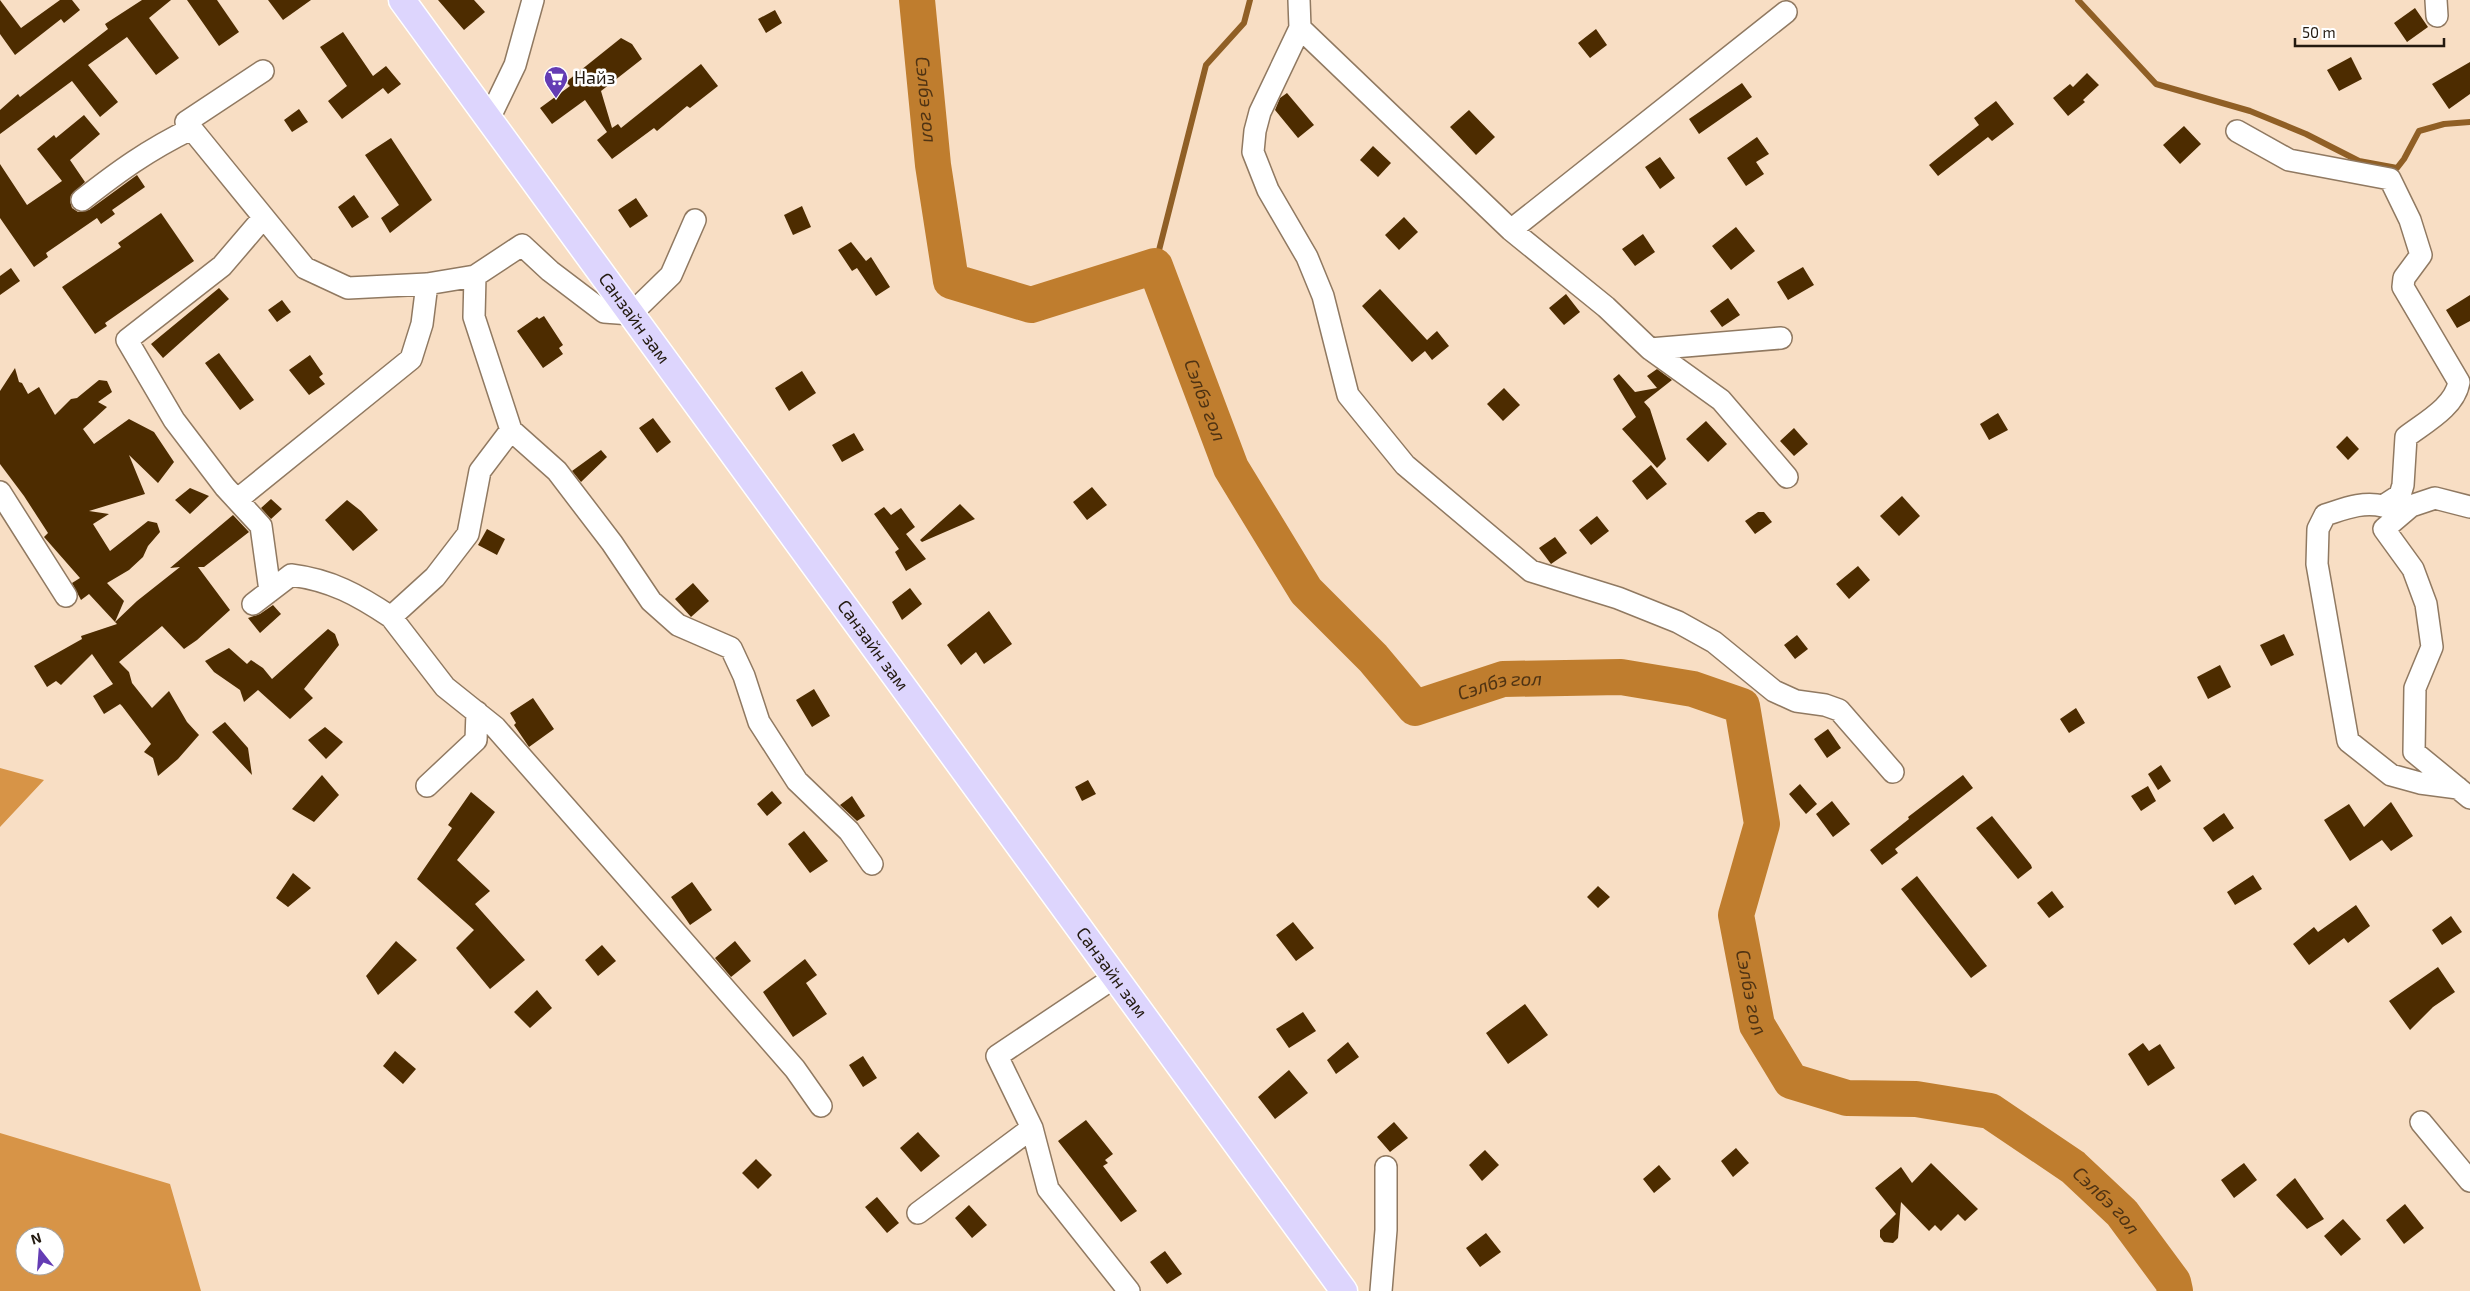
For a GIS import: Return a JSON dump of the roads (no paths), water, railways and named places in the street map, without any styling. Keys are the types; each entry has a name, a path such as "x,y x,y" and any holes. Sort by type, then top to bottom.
{"main road":[{"name":"Санзайн зам","path":"402,0 1344,1291"}],"street":[{"path":"489,119 516,65 533,0"},
{"path":"1299,0 1300,28 1260,112 1255,131 1253,152 1268,190 1307,257 1323,296 1348,395 1405,465 1531,571 1618,598 1678,622 1714,642 1774,691 1796,701 1825,705 1839,710 1892,772"},
{"path":"1511,230 1786,12"},
{"path":"1300,28 1511,230 1606,307 1650,349 1721,400 1787,477"},
{"path":"263,71 186,122 305,268 348,288 427,284 475,276 522,245 550,271 604,312 631,314 671,275 695,220"},
{"path":"82,200 127,164 154,147 191,129"},
{"path":"2238,131 2289,160 2390,179 2410,220 2421,255 2404,278 2403,287 2459,382 2458,392 2445,406 2406,437 2403,485 2400,495 2383,506 2372,504 2356,505 2325,515 2318,529 2317,564 2348,741 2391,775 2464,793"},
{"path":"263,218 222,266 127,340 174,420 225,487 261,526 270,591"},
{"path":"475,276 474,317 511,430 557,471 612,543 651,601 678,626 731,648 744,676 759,722 793,774 848,831 872,864"},
{"path":"238,499 411,359 422,324 427,284"},
{"path":"1650,349 1781,338"},
{"path":"391,617 435,577 468,534 480,471 511,430"},
{"path":"0,492 66,596"},
{"path":"2464,793 2414,752 2415,688 2432,647 2426,604 2413,569 2384,529 2411,506 2434,498 2470,507"},
{"path":"253,604 291,575 310,577 355,593 391,617 445,687 495,726 795,1069 821,1106"},
{"path":"427,786 476,740 477,712"},
{"path":"1115,977 997,1056 1032,1128 1048,1189 1124,1289"},
{"path":"2421,1122 2470,1181"},
{"path":"918,1213 1032,1128"},
{"path":"1381,1291 1386,1230 1386,1168"}],"waterway":[{"name":"Сэлбэ гол","path":"917,0 933,165 951,281 1031,305 1155,266 1231,468 1306,591 1373,658 1415,708 1503,679 1621,677 1693,689 1742,706 1762,824 1736,915 1757,1025 1791,1081 1847,1098 1916,1099 1990,1111 2073,1167 2122,1213 2173,1282 2175,1291"},
{"path":"1155,266 1206,65 1244,23 1250,0"},
{"path":"2078,0 2156,84 2250,111 2306,134 2359,161 2397,168 2419,131 2444,124 2470,122"}],"place":[{"name":"Найз","path":"556,99"}]}
